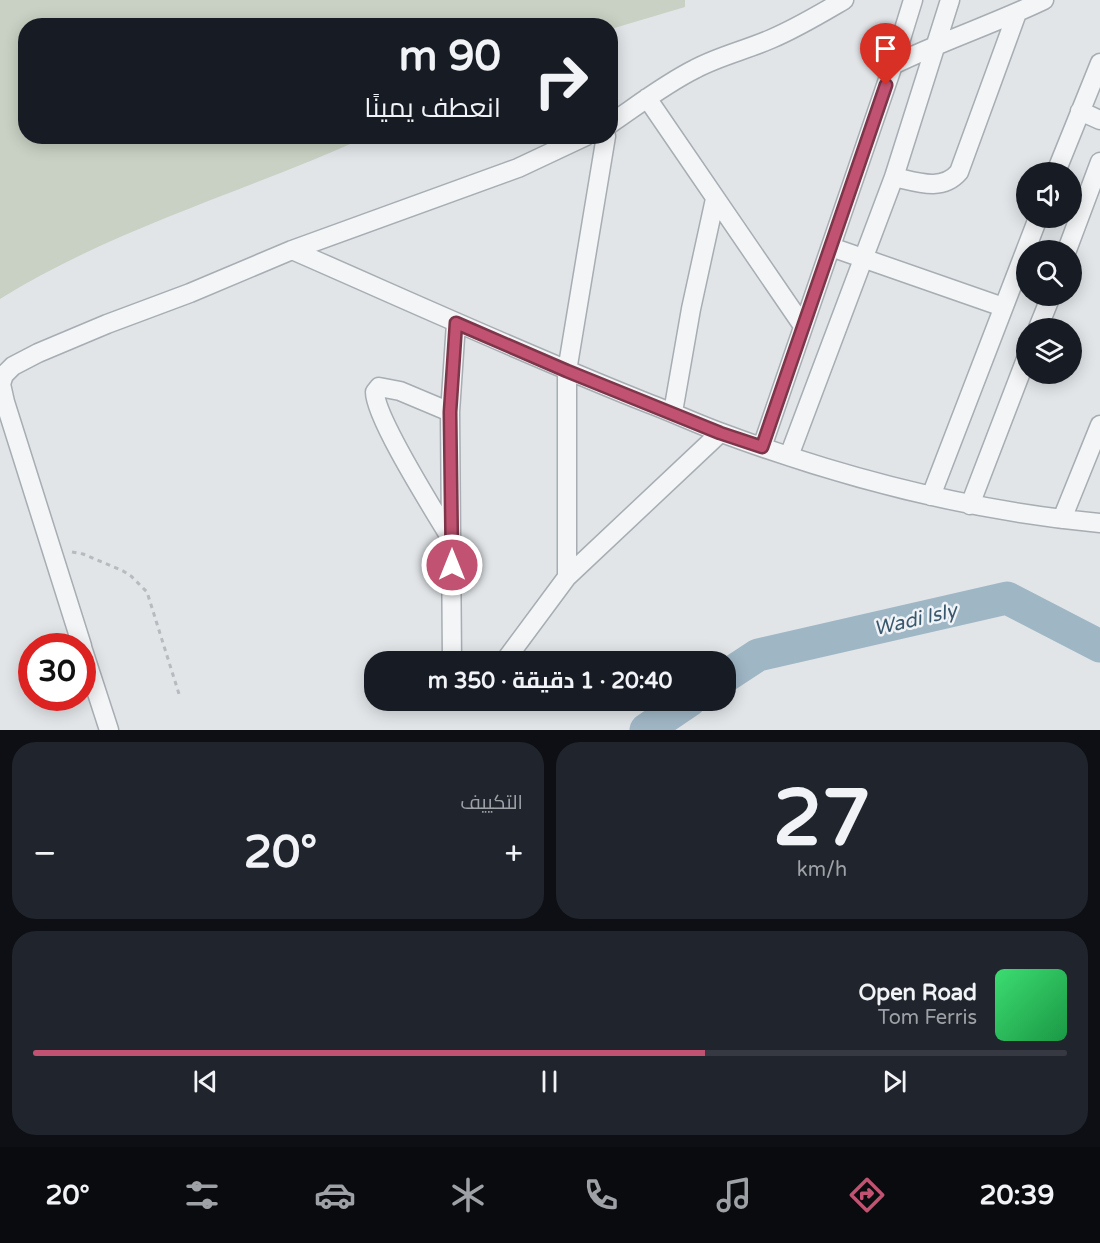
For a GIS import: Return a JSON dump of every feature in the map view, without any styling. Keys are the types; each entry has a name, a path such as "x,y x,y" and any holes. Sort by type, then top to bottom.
{"street":[{"path":"618,118 694,69 719,57 772,39 844,0"},
{"path":"762,447 893,65 913,0"},
{"path":"789,456 894,177 950,0"},
{"path":"893,65 936,44 1017,13 1044,0"},
{"path":"894,177 929,184 945,183 952,180 959,172 1017,13"},
{"path":"1060,162 1100,63"},
{"path":"647,98 803,326"},
{"path":"1080,111 1100,120"},
{"path":"78,633 5,402 1,384 4,375 13,366 106,324 190,293 292,250 518,168 569,144"},
{"path":"567,577 567,371 605,144"},
{"path":"1071,240 1100,162"},
{"path":"673,412 714,199"},
{"path":"931,496 1034,228"},
{"path":"831,247 1003,307"},
{"path":"292,250 567,371 673,412 720,433 789,456 931,496 970,505 1100,523"},
{"path":"452,651 450,412 456,323"},
{"path":"970,505 1016,384"},
{"path":"450,412 400,391 379,387 375,392 380,412 390,432 452,541"},
{"path":"1062,519 1100,425"},
{"path":"512,651 567,577 720,433"},
{"path":"96,690 109,730"}],"path":[{"path":"52,550 83,554 123,571 147,592 179,694"}],"green space":[{"path":"0,0 685,0 685,7 618,27 618,18 18,18 18,144 350,144 88,251 0,299"}],"waterway":[{"name":"Wadi Isly","path":"736,669 758,655 1007,598 1100,646"},
{"name":"Wadi Isly","path":"646,730 674,711"}],"route":[{"path":"452,565 450,412 456,323 567,371 673,412 720,433 762,447 886,85"}]}
